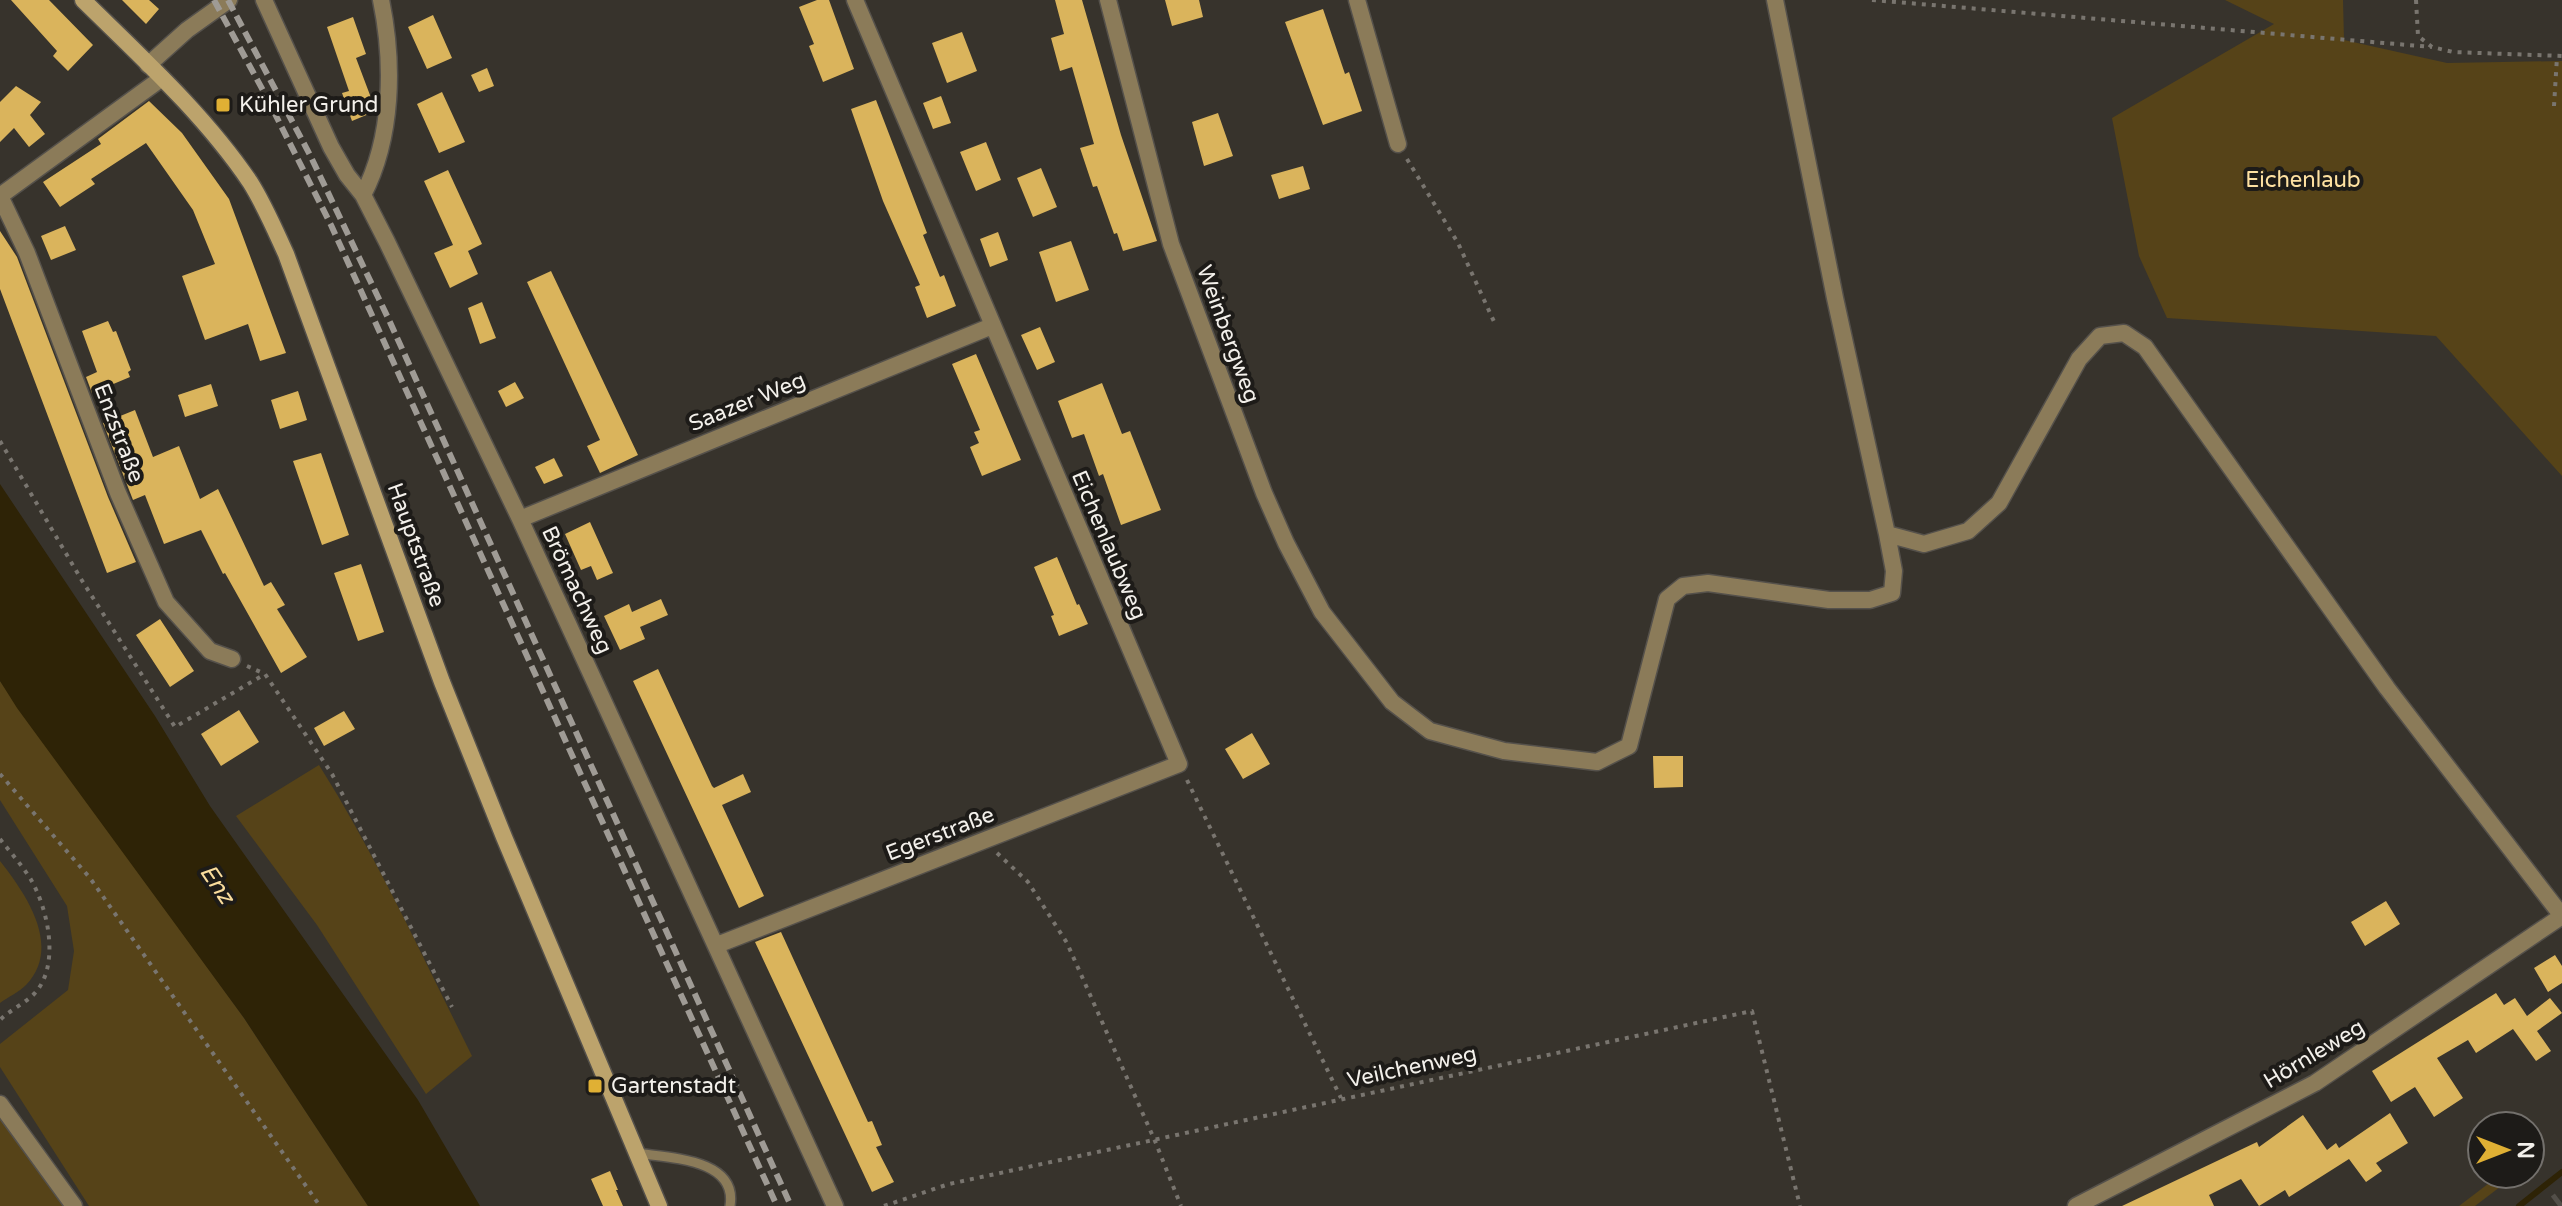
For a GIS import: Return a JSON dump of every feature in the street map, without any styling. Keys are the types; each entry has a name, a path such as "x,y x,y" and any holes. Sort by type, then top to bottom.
{"street":[{"name":"Hauptstraße","path":"83,0 207,127 250,183 286,254 442,682 636,1153"},
{"path":"148,65 187,30 229,0"},
{"name":"Brömachweg","path":"264,0 331,147 363,195 520,519 835,1206"},
{"path":"363,195 380,157 386,110 389,39 381,0"},
{"name":"Eichenlaubweg","path":"855,0 1179,764"},
{"name":"Weinbergweg","path":"1108,0 1171,244 1264,493 1286,543 1322,612 1359,661 1392,702 1430,731 1504,751 1597,762 1629,746 1667,599 1683,586 1708,583 1829,600 1870,600 1892,593 1894,571 1887,534"},
{"path":"1357,0 1398,144"},
{"path":"1775,0 1887,534 1924,544 1968,531 1999,503 2079,359 2100,336 2124,333 2145,347 2387,688 2562,916"},
{"path":"0,196 162,78"},
{"name":"Enzstraße","path":"0,196 27,253 118,493 166,602 210,651 232,659"},
{"name":"Saazer Weg","path":"520,519 992,326"},
{"name":"Egerstraße","path":"717,945 1179,764"},
{"name":"Hörnleweg","path":"2076,1206 2315,1083 2562,916"},
{"path":"0,1104 74,1206"},
{"path":"636,1153 659,1206"}],"lane":[{"path":"636,1153 680,1159 717,1171 731,1189 730,1206"}],"path":[{"path":"1872,0 2432,47 2453,52 2559,56 2554,106"},
{"path":"2416,0 2418,36 2432,47"},
{"path":"1398,144 1458,243 1496,326"},
{"path":"0,441 88,590 175,727 265,674"},
{"path":"232,659 265,674 332,774 452,1007"},
{"path":"1179,764 1341,1098"},
{"path":"0,774 90,878 318,1205"},
{"path":"0,839 31,881 52,949 47,974 35,994 0,1020"},
{"path":"984,840 1028,882 1067,943 1181,1206"},
{"name":"Veilchenweg","path":"884,1206 949,1184 1752,1011 1800,1206"}],"green space":[{"name":"Eichenlaub","path":"2225,0 2343,0 2344,40 2447,63 2562,61 2562,476 2436,336 2167,318 2139,256 2112,118 2274,24"},
{"path":"0,681 244,1018 368,1206 89,1206 0,1067 0,1044 68,990 74,951 67,906 0,800"},
{"path":"319,765 380,872 472,1056 426,1094 317,925 236,816"},
{"path":"0,861 29,904 41,937 41,954 37,970 26,985 0,1003"},
{"path":"0,1115 68,1206 0,1206"},
{"path":"2480,1190 2496,1190 2475,1206 2459,1206"}],"water":[{"name":"Enz","path":"0,484 155,716 210,806 418,1100 480,1206 368,1206 244,1018 17,708 0,681"}],"building":[{"path":"11,0 49,0 93,45 68,71 53,56 57,51"},
{"path":"122,0 149,0 159,9 146,24"},
{"path":"817,0 829,0 854,69 823,82 809,46 814,44 799,7"},
{"path":"1055,0 1082,0 1121,135 1157,241 1123,251 1097,186 1093,187 1080,148 1094,144 1072,67 1060,71 1051,38 1064,34"},
{"path":"1165,0 1199,0 1203,17 1172,26"},
{"path":"1323,9 1345,74 1349,72 1362,111 1323,125 1285,22"},
{"path":"433,15 452,58 427,69 408,27"},
{"path":"353,17 366,54 356,58 376,111 352,121 342,93 349,91 327,27"},
{"path":"962,32 977,71 947,83 932,43"},
{"path":"487,68 494,86 479,92 471,75"},
{"path":"16,86 41,102 30,115 45,134 29,147 14,128 0,142 0,102"},
{"path":"442,92 465,142 439,153 417,104"},
{"path":"941,96 951,123 933,129 923,103"},
{"path":"876,100 927,233 923,235 956,306 927,318 915,287 920,285 883,201 851,109"},
{"path":"149,101 182,133 229,199 286,353 260,361 248,324 205,340 182,276 215,264 193,210 146,143 91,179 95,184 60,207 43,182 101,144 98,139"},
{"path":"1218,113 1233,156 1204,166 1192,122"},
{"path":"986,142 1001,180 976,191 960,152"},
{"path":"1303,166 1310,189 1279,199 1271,175"},
{"path":"1041,168 1057,207 1033,217 1017,178"},
{"path":"448,170 482,244 468,251 478,274 450,288 434,253 453,245 424,181"},
{"path":"65,226 76,250 51,260 41,236"},
{"path":"0,231 17,257 108,497 136,562 107,573 0,289"},
{"path":"998,232 1008,260 990,267 980,239"},
{"path":"1071,241 1089,290 1056,302 1039,252"},
{"path":"551,271 638,455 600,473 587,446 600,440 527,282"},
{"path":"482,302 496,338 480,344 468,308"},
{"path":"108,321 113,332 116,331 131,370 128,372 130,377 92,393 86,377 97,372 82,331"},
{"path":"1040,327 1055,362 1037,370 1021,335"},
{"path":"976,354 1021,460 982,476 970,447 979,443 974,432 980,430 952,364"},
{"path":"515,382 524,398 506,407 498,391"},
{"path":"1102,383 1122,434 1130,431 1161,510 1121,525 1103,474 1099,476 1084,434 1072,438 1058,401"},
{"path":"211,384 218,406 185,417 178,395"},
{"path":"298,391 307,420 280,429 271,400"},
{"path":"135,410 153,457 179,446 200,499 218,489 264,586 271,582 285,605 277,609 307,657 281,673 201,530 164,544 145,495 133,500 103,423"},
{"path":"321,453 349,535 322,545 293,461"},
{"path":"554,458 563,476 544,484 535,467"},
{"path":"590,522 613,573 597,580 591,566 581,570 565,534"},
{"path":"1057,557 1088,624 1059,636 1051,616 1054,615 1034,567"},
{"path":"361,564 384,632 358,641 334,573"},
{"path":"661,599 668,615 640,627 645,639 620,650 604,616 629,604 632,612"},
{"path":"160,619 194,671 170,687 136,635"},
{"path":"658,669 712,786 714,788 743,774 751,792 722,805 764,896 739,908 633,681"},
{"path":"239,710 259,742 221,766 201,734"},
{"path":"344,711 355,729 324,746 314,728"},
{"path":"1252,733 1270,764 1243,779 1225,749"},
{"path":"1653,756 1683,756 1683,787 1654,788"},
{"path":"2386,901 2400,924 2365,946 2351,922"},
{"path":"781,932 868,1122 872,1121 882,1145 876,1147 894,1182 872,1192 755,942"},
{"path":"2555,955 2562,966 2562,983 2548,992 2534,968"},
{"path":"2496,993 2504,1005 2515,998 2527,1016 2550,998 2562,1013 2537,1031 2551,1051 2536,1061 2513,1029 2476,1053 2468,1040 2437,1058 2463,1098 2434,1117 2415,1087 2391,1102 2372,1071"},
{"path":"2390,1113 2408,1143 2376,1163 2382,1171 2366,1182 2349,1159 2289,1197 2285,1190 2259,1206 2241,1179 2209,1195 2214,1206 2122,1206 2257,1142 2259,1147 2303,1115 2327,1150 2336,1143 2339,1148"},
{"path":"610,1171 623,1206 603,1206 591,1179"}],"waterway":[{"path":"2519,1206 2562,1172"}],"tunnel":[{"path":"2558,1206 2562,1203"}],"railway":[{"path":"214,0 331,225 777,1206"},
{"path":"228,0 310,155 389,320 791,1206"}],"place":[{"name":"Kühler Grund","path":"223,105"},
{"name":"Gartenstadt","path":"595,1086"}]}
